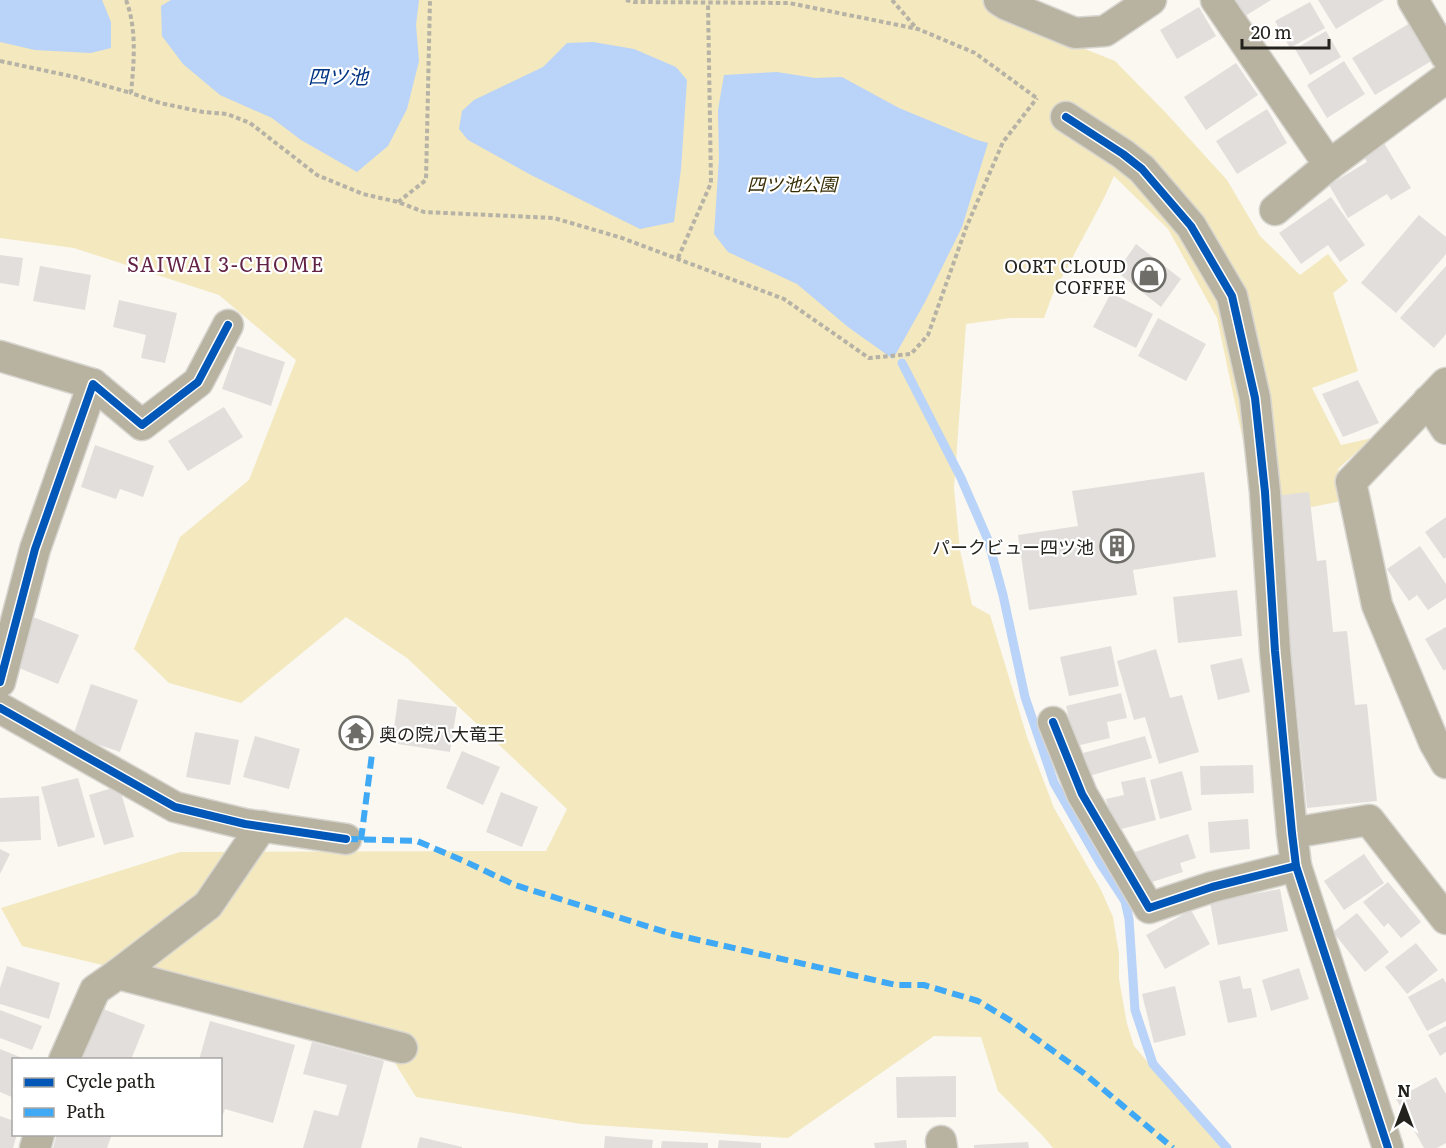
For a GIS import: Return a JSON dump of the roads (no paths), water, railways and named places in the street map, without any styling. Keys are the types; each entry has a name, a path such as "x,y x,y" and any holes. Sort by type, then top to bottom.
{"street":[{"path":"999,0 1075,33 1105,31 1151,0"},
{"path":"1216,0 1329,165"},
{"path":"1428,9 1446,56"},
{"path":"1275,210 1329,165 1446,78"},
{"path":"1066,117 1143,169 1191,226 1232,296 1255,398 1265,492 1275,651 1296,866 1388,1148"},
{"path":"0,356 93,384 142,425 198,382 228,325"},
{"path":"0,682 35,549 93,384"},
{"path":"1437,392 1446,429"},
{"path":"1437,392 1351,482 1377,605 1434,742 1446,763"},
{"path":"0,708 175,807 246,824 346,838"},
{"path":"1053,722 1082,794 1149,908 1212,887 1296,866"},
{"path":"1292,833 1368,820 1446,919"},
{"path":"64,1058 95,990 208,905 262,826"},
{"path":"118,974 402,1048"}],"water":[{"path":"0,0 102,0 111,22 111,48 91,53 35,50 0,42"},
{"name":"四ツ池","path":"171,0 419,0 416,25 419,61 407,109 388,146 357,172 301,140 272,118 220,95 183,64 162,36 161,6"},
{"path":"593,42 634,49 676,67 687,80 681,169 674,222 640,229 531,175 468,140 459,129 462,111 474,100 543,67 567,43"},
{"path":"777,72 815,78 842,77 899,108 988,143 962,227 925,302 893,359 848,327 797,284 728,252 714,234 719,159 718,110 724,75"}],"waterway":[{"path":"902,363 961,478 988,540 1003,595 1025,697 1054,783 1100,863 1125,901 1129,919 1135,1010 1153,1064 1227,1148"}],"place":[{"name":"OORT CLOUD COFFEE","path":"1149,275"},
{"name":"パークビュー四ツ池","path":"1117,546"},
{"name":"奥の院八大竜王","path":"356,733"}],"district":[{"name":"SAIWAI 3-CHOME","path":"226,263"}],"park label":[{"name":"四ツ池公園","path":"792,183"}]}
